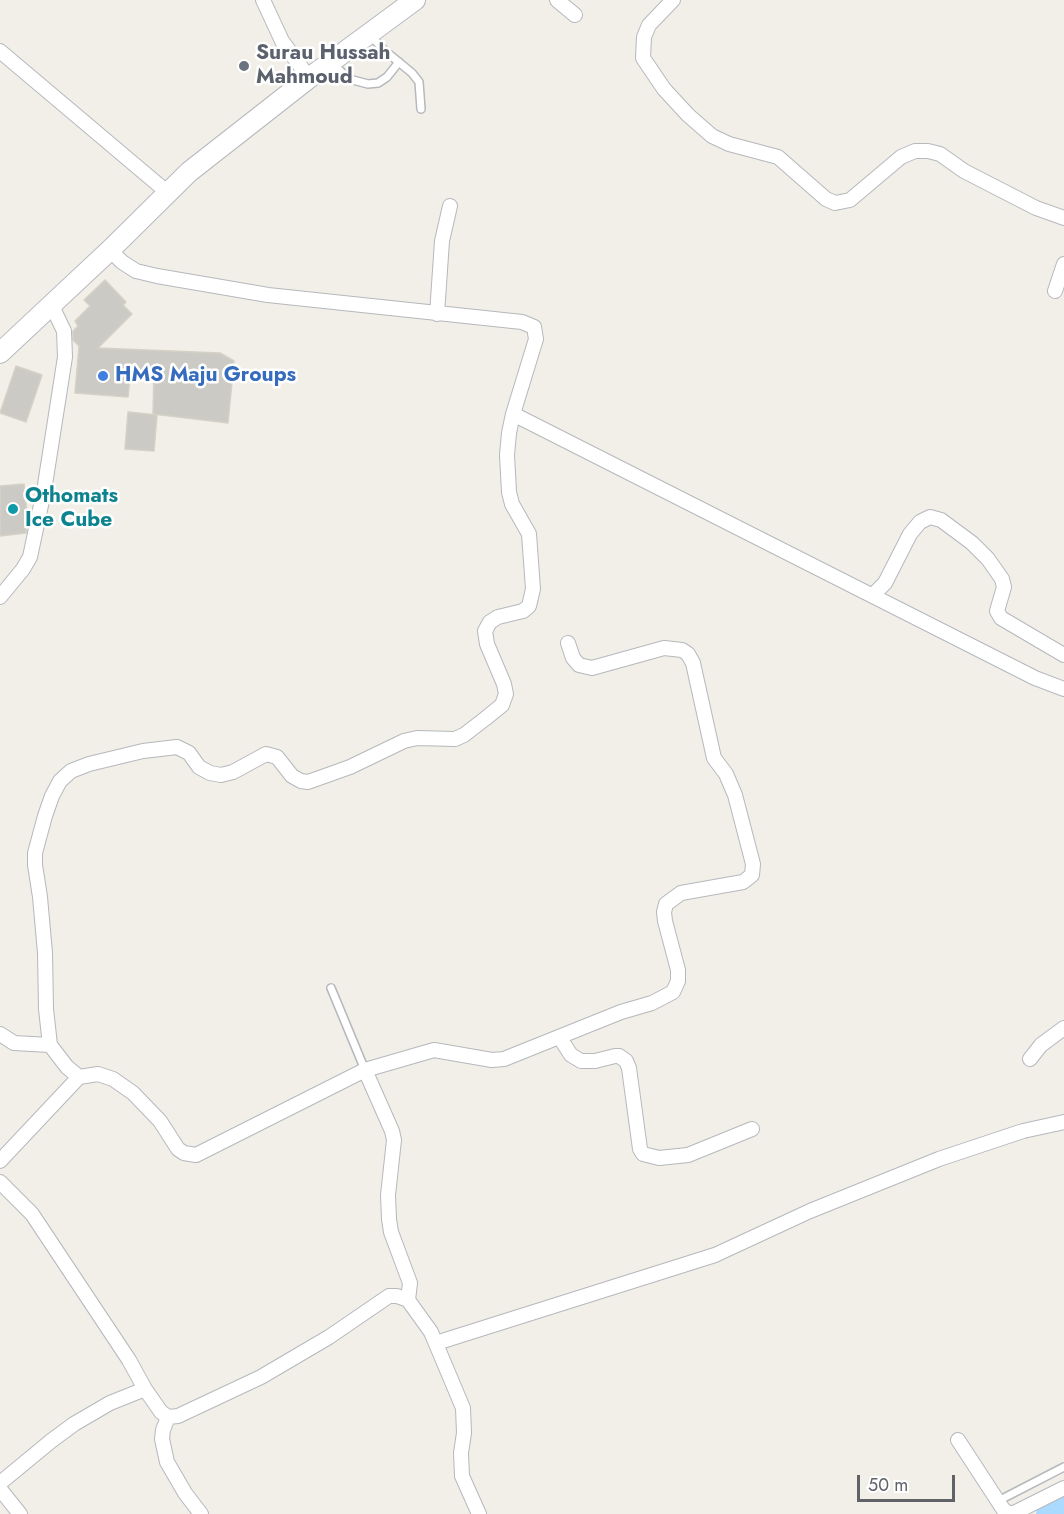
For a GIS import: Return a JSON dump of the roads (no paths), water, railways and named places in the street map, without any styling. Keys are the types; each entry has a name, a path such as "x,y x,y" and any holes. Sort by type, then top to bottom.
{"street":[{"path":"263,0 282,41 309,78"},
{"path":"0,353 110,250 167,192 226,141 416,0"},
{"path":"557,0 575,15"},
{"path":"673,0 649,25 644,37 643,58 664,89 712,136 729,144 778,157 826,199 835,203 850,200 901,157 915,151 928,151 940,154 964,171 1036,208 1064,218"},
{"path":"0,51 167,192"},
{"path":"437,314 442,240 450,206"},
{"path":"79,1077 67,1067 50,1045 46,1009 45,953 36,876 35,853 52,796 60,781 71,771 89,764 143,751 177,747 189,753 199,767 210,773 221,775 233,772 266,754 277,757 292,776 308,782 350,768 404,741 417,738 455,739 464,735 502,705 506,694 504,684 485,631 490,622 498,617 523,611 529,606 533,589 530,534 512,504 507,454 513,414 536,339 534,327 522,322 268,295 157,276 136,271 110,250"},
{"path":"1055,291 1064,264"},
{"path":"0,597 30,557 46,480 65,357 64,331 51,304"},
{"path":"513,414 1035,678 1064,689"},
{"path":"873,595 885,583 910,534 920,522 930,517 941,520 955,528 972,543 988,559 1002,579 1004,587 997,611 1001,618 1064,655"},
{"path":"0,1161 79,1077 98,1074 113,1079 133,1094 160,1122 178,1149 184,1153 196,1155 364,1070 435,1050 485,1059 504,1059 621,1012 652,1004 673,992 678,981 678,970 665,921 666,904 681,894 743,882 752,875 753,870 735,795 726,774 714,758 710,748 693,663 688,654 682,650 664,648 592,668 579,665 573,658 568,643"},
{"path":"1030,1059 1041,1045 1064,1028"},
{"path":"0,1034 14,1043 50,1045"},
{"path":"560,1038 572,1055 581,1061 619,1056 626,1061 629,1068 640,1149 643,1154 659,1158 688,1155 752,1129"},
{"path":"364,1070 394,1140 388,1195 389,1219 391,1232 410,1283 408,1300"},
{"path":"436,1343 715,1255 810,1211 939,1159 1023,1131 1064,1122"},
{"path":"0,1182 32,1214 129,1360 160,1412 168,1417 178,1416 261,1377 329,1337 389,1296 408,1300 436,1343 463,1408 462,1476 479,1514"},
{"path":"0,1483 74,1424 110,1403 145,1389"},
{"path":"168,1417 162,1439 167,1462 185,1493 201,1514"},
{"path":"958,1440 998,1501 1010,1513 1064,1488"},
{"path":"0,1489 20,1514"}],"lane":[{"path":"369,34 419,82 421,109"},
{"path":"332,63 349,80 368,84 378,83 387,77 399,62"},
{"path":"331,988 364,1070"},
{"path":"998,1501 1064,1467"}],"waterway":[{"path":"1048,1514 1064,1506"}],"place":[{"name":"Surau Hussah Mahmoud","path":"244,66"},
{"name":"HMS Maju Groups","path":"103,376"},
{"name":"Othomats Ice Cube","path":"13,509"}]}
